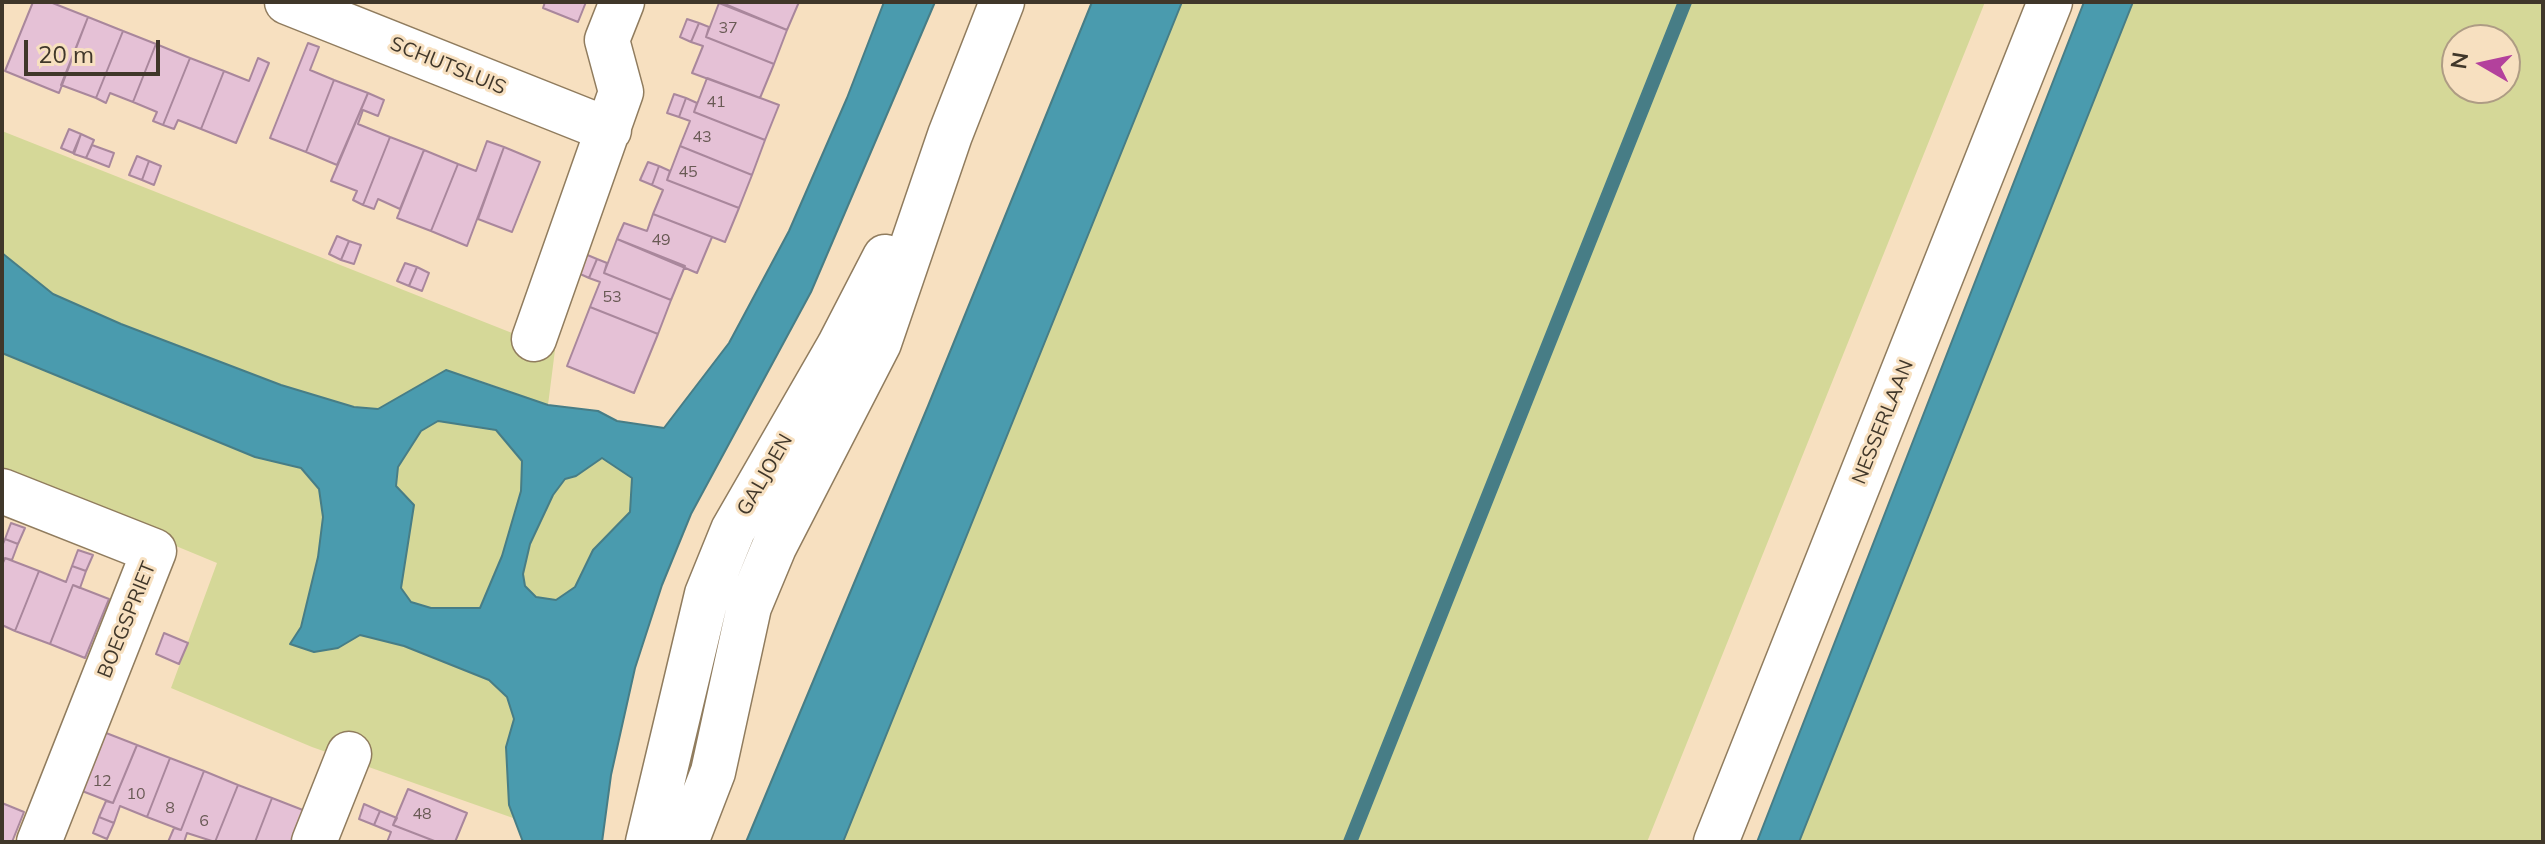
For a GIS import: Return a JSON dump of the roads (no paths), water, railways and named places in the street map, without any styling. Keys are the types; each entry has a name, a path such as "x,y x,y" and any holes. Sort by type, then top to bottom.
{"street":[{"name":"SCHUTSLUIS","path":"287,2 609,130"},
{"path":"534,339 621,92 607,40 622,2"},
{"name":"GALJOEN","path":"686,842 713,772 749,607 774,547 879,343 950,135 1002,2"},
{"name":"NESSERLAAN","path":"1716,842 2050,2"},
{"name":"GALJOEN","path":"648,842 707,594 733,530 839,346 950,135"},
{"name":"BOEGSPRIET","path":"2,491 154,551 39,842"},
{"path":"314,842 349,754"}],"water":[{"path":"884,2 935,2 811,292 691,514 662,585 635,668 611,775 602,842 523,842 509,805 506,747 514,719 507,697 489,680 404,646 360,635 338,648 314,652 290,644 301,627 318,557 323,517 319,489 301,468 255,457 2,353 2,253 53,294 121,324 281,385 354,407 378,409 446,370 548,405 598,411 617,421 664,428 729,343 789,231 847,98","holes":["438,421 496,430 522,461 521,491 502,556 480,608 431,608 411,602 401,588 414,505 396,486 398,467 421,431","602,458 632,478 630,512 593,550 575,587 556,600 536,597 525,586 523,574 530,544 553,495 565,479 576,476"]},
{"path":"1092,2 1182,2 843,842 746,842 928,406"},
{"path":"2084,2 2133,2 1799,842 1757,842"}],"waterway":[{"path":"1350,842 1685,2"}]}
